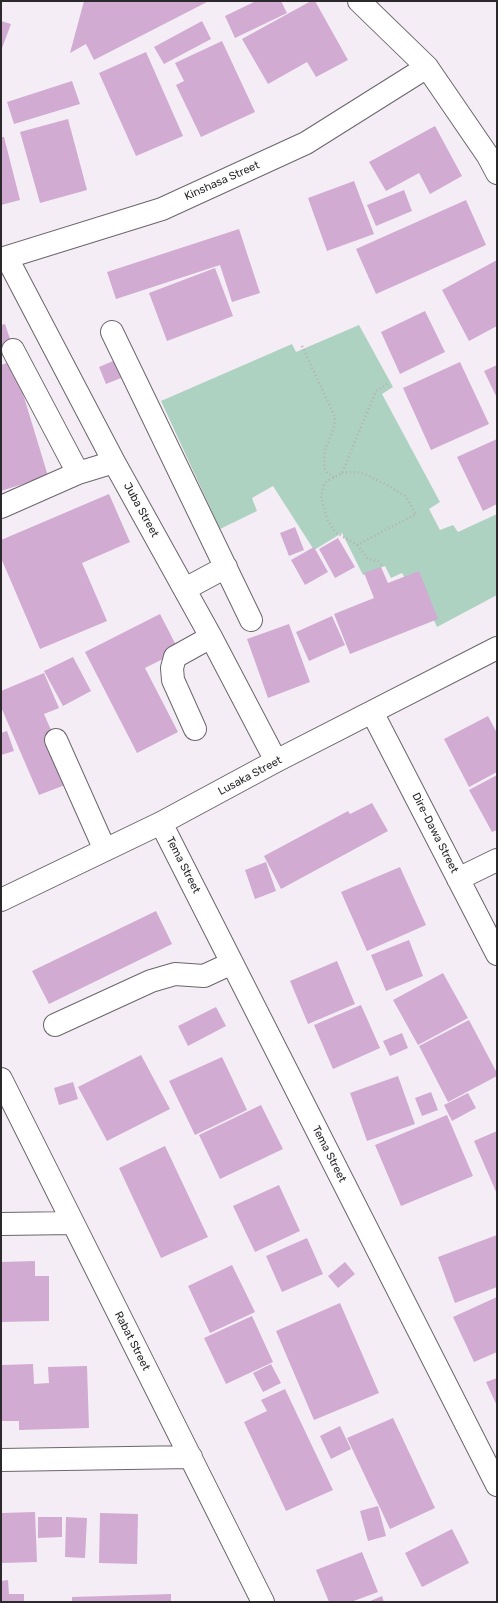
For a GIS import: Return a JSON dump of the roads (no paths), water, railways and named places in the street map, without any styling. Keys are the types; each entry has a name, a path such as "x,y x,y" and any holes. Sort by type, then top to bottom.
{"street":[{"path":"359,1 427,67 488,156 497,173"},
{"name":"Kinshasa Street","path":"4,259 162,208 191,196 306,143 427,67"},
{"name":"Juba Street","path":"4,259 185,589 276,761"},
{"path":"112,332 251,620"},
{"path":"13,350 78,474"},
{"path":"1,507 78,474 114,462"},
{"path":"185,589 226,568"},
{"path":"195,729 173,680 172,668 176,656 211,637"},
{"name":"Lusaka Street","path":"1,900 161,823 276,761 497,648"},
{"name":"Dire-Dawa Street","path":"372,712 497,954"},
{"path":"56,740 105,850"},
{"name":"Tema Street","path":"161,823 497,1484"},
{"path":"458,879 497,860"},
{"path":"55,1025 151,981 175,974 204,976 232,963"},
{"name":"Rabat Street","path":"1,1080 263,1602"},
{"path":"1,1224 72,1223"},
{"path":"1,1460 191,1457"}]}
